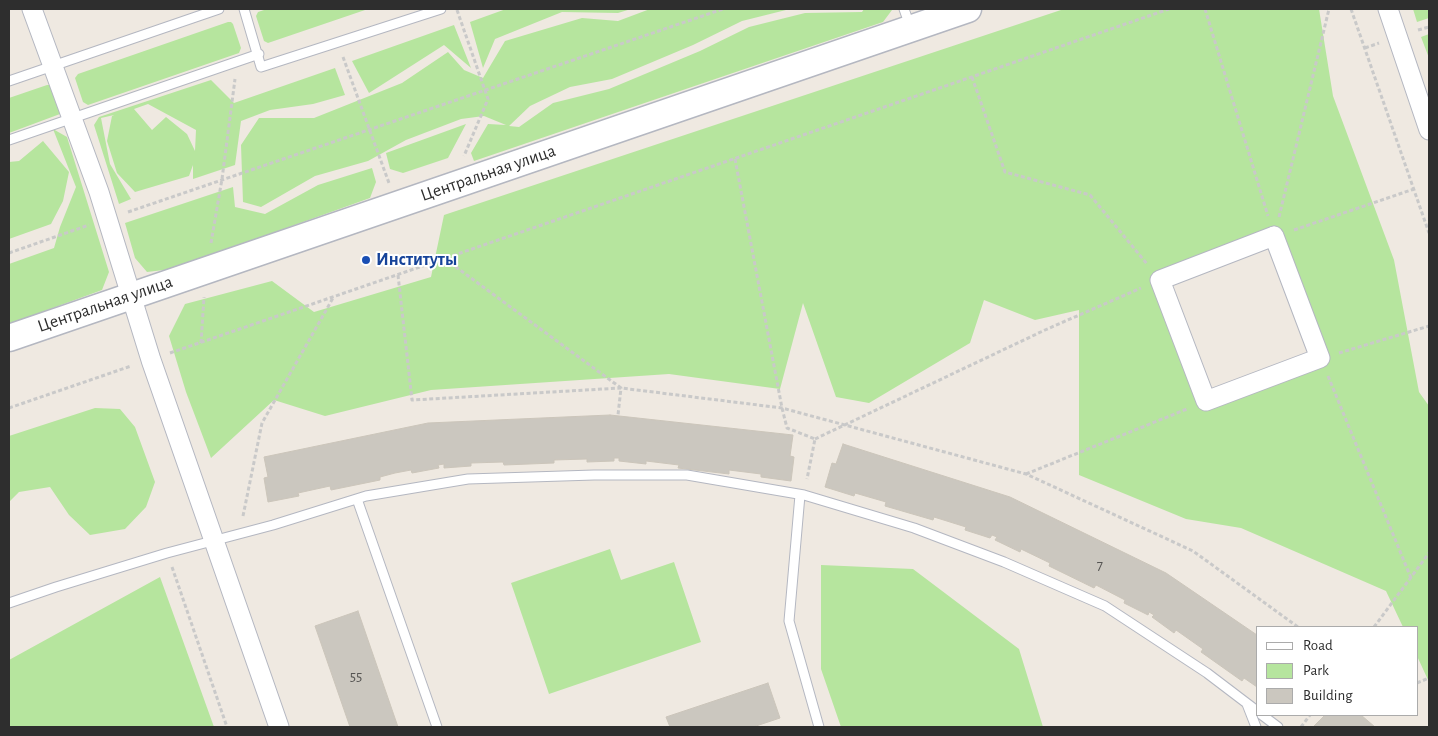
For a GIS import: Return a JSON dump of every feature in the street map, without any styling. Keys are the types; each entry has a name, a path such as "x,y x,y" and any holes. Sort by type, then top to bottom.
{"main road":[{"name":"Центральная улица","path":"9,338 206,270 907,19 968,9"}],"street":[{"path":"32,9 108,218 151,360 279,727"},
{"path":"1388,9 1429,130"},
{"path":"1274,236 1320,358 1206,401 1160,280 1274,236"}],"lane":[{"path":"9,81 218,9"},
{"path":"244,9 259,54 261,68 441,9"},
{"path":"9,140 259,54"},
{"path":"9,604 56,586 167,553 273,525 357,499 468,479 594,475 688,475 802,495 914,528 1004,562 1105,606 1207,673 1256,710"},
{"path":"802,495 789,622 819,727"},
{"path":"357,499 437,727"},
{"path":"1247,704 1256,727"},
{"path":"1263,716 1278,727"}],"path":[{"path":"457,9 488,98 462,160"},
{"path":"9,253 723,9"},
{"path":"9,408 1169,9"},
{"path":"1205,9 1274,236"},
{"path":"1274,236 1329,9"},
{"path":"1351,9 1429,233"},
{"path":"338,42 390,185"},
{"path":"201,342 206,270 222,180 238,61"},
{"path":"735,159 782,408 788,428 815,438 1045,330 1160,280 1090,195 1004,172 972,77"},
{"path":"1274,236 1414,189"},
{"path":"445,258 621,388"},
{"path":"398,275 412,400 621,388 782,408 1026,474 1193,552 1297,626"},
{"path":"240,534 262,423 334,297"},
{"path":"1411,578 1320,358 1429,326"},
{"path":"618,416 621,388"},
{"path":"1026,474 1206,401"},
{"path":"802,495 815,438"},
{"path":"167,553 227,727"},
{"path":"1375,626 1429,553"},
{"path":"1301,727 1309,716"}],"green space":[{"path":"267,9 368,9 268,43 264,41 256,16 258,12"},
{"path":"506,9 631,9 618,13 562,12 495,39 483,68 470,22"},
{"path":"650,9 790,9 742,21 693,45 612,79 570,87 530,106 509,126 519,127 553,103 609,89 700,51 749,27 805,13 862,12 864,9 892,10 883,22 474,161 471,153 488,124 506,125 484,116 461,119 406,140 368,161 315,176 261,207 243,202 241,145 259,118 314,118 402,83 448,52 464,70 483,78 505,41 582,18 618,21"},
{"path":"1064,9 1319,9 1333,96 1394,260 1419,392 1429,406 1429,682 1418,658 1418,626 1403,626 1386,591 1241,528 1186,519 1079,475 1079,310 1035,320 984,300 970,343 869,403 836,397 803,303 780,389 669,374 431,390 325,416 274,400 211,458 186,392 169,336 185,304 272,281 314,312 431,277 444,215","holes":["1274,237 1320,358 1206,401 1160,280"]},
{"path":"1413,9 1429,9 1429,18 1417,22"},
{"path":"228,22 233,24 241,48 239,53 88,105 83,102 75,78 78,74"},
{"path":"454,25 471,68 444,45 369,93 352,61"},
{"path":"1429,34 1429,58 1421,37"},
{"path":"335,68 345,95 313,104 270,110 241,121 235,165 193,179 193,165 189,176 135,192 117,173 107,141 112,116 114,115 101,118 110,164 131,199 119,204 94,125 99,117 211,80 234,103","holes":["148,104 196,130 195,151 187,134 166,117 152,130 134,109"]},
{"path":"47,85 52,87 60,114 9,133 9,98"},
{"path":"466,124 448,158 403,173 390,169 386,153"},
{"path":"53,129 67,137 109,272 102,290 9,324 9,264 54,248 76,187"},
{"path":"43,141 69,172 63,201 51,224 9,239 9,162 19,161"},
{"path":"372,168 376,182 370,198 172,269 147,272 135,258 125,223 233,187 235,207 265,214 318,185"},
{"path":"95,408 120,409 135,427 155,482 146,507 125,529 90,535 69,515 50,487 19,492 9,502 9,436"},
{"path":"610,549 621,580 674,562 701,642 549,694 511,583"},
{"path":"821,565 913,569 1019,649 1043,727 841,727 821,669"},
{"path":"160,577 214,727 9,727 9,660"}],"building":[{"path":"610,415 793,435 790,456 794,457 791,481 761,477 761,474 729,470 729,474 678,468 679,465 646,461 646,464 619,461 619,458 614,458 614,461 587,462 587,459 554,460 554,463 504,465 503,462 471,463 471,466 444,468 444,464 438,465 439,468 412,473 411,470 395,473 380,477 380,480 331,490 330,486 298,493 299,496 268,502 264,478 268,477 264,457 428,423"},
{"path":"843,444 1010,497 1166,573 1256,634 1256,686 1244,678 1242,681 1201,652 1203,649 1176,630 1174,633 1152,617 1154,615 1149,612 1148,615 1124,603 1125,600 1096,585 1094,588 1049,566 1050,563 1021,549 1020,552 995,540 997,537 992,535 990,538 965,530 966,527 934,517 933,520 885,506 886,502 855,493 854,496 825,487 832,463 836,464"},
{"path":"358,611 398,727 350,727 315,626"},
{"path":"768,683 780,718 753,727 670,727 666,717"},
{"path":"1324,716 1362,716 1375,727 1313,727"}],"place":[{"name":"Институты","path":"366,260"}]}
